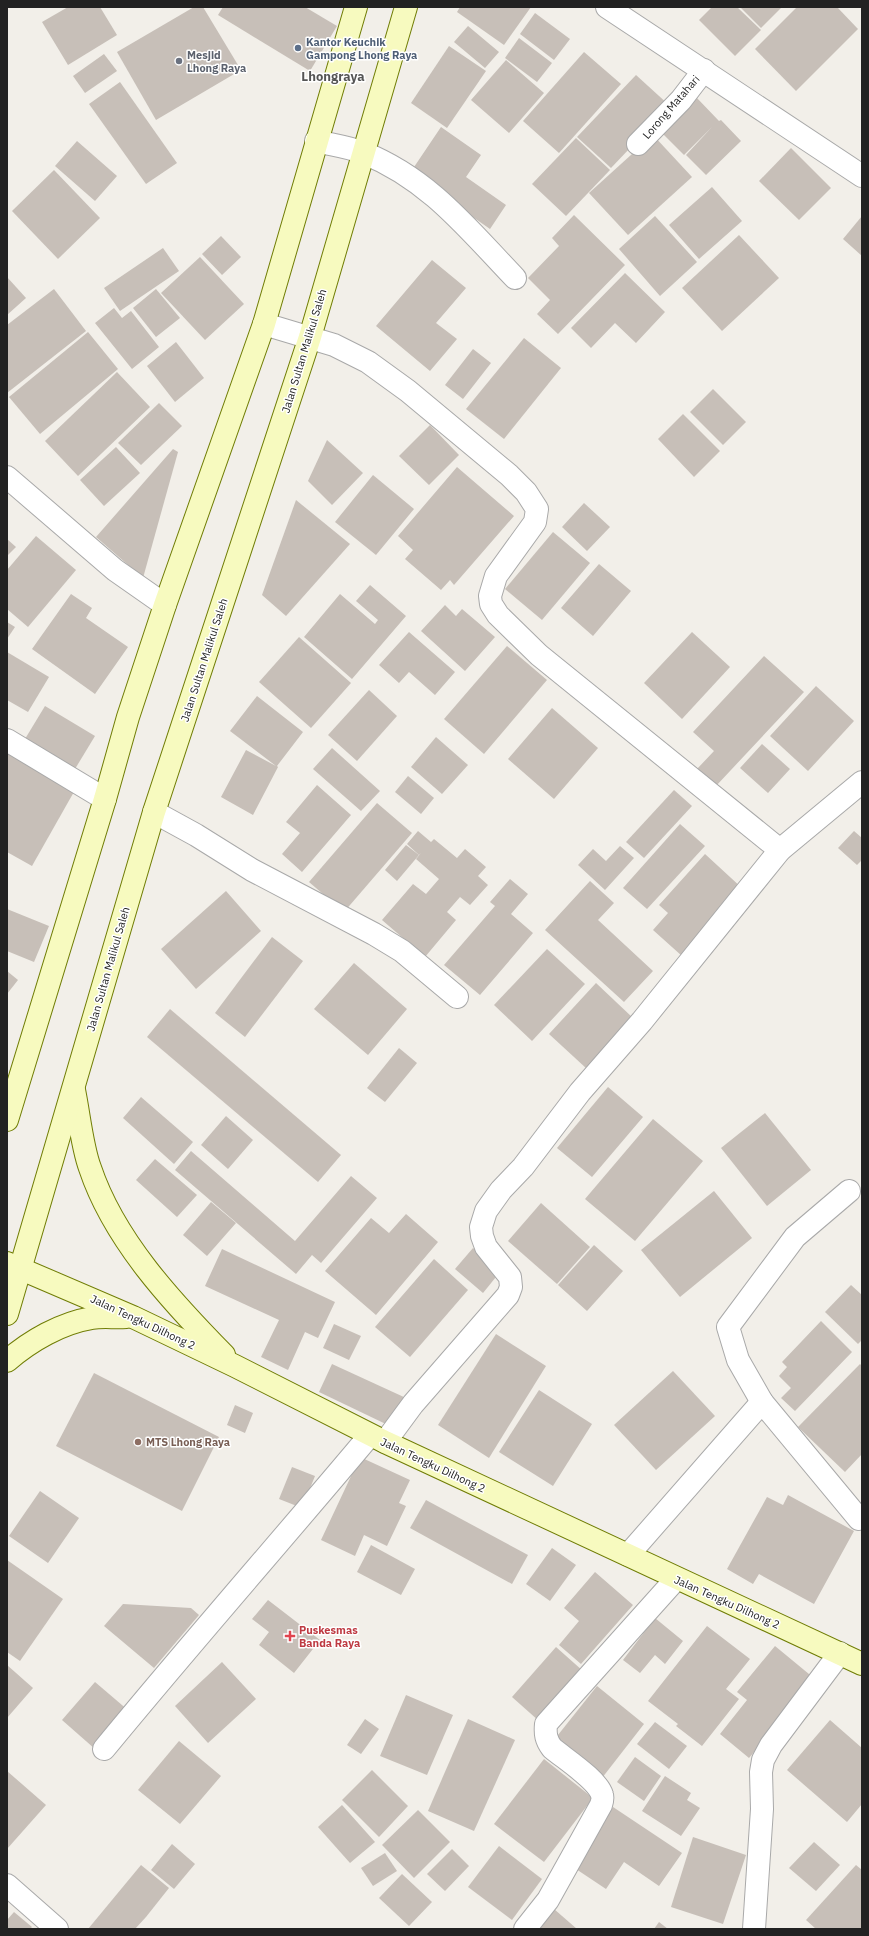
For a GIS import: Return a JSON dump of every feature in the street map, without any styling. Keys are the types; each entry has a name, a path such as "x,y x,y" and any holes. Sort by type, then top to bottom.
{"main road":[{"path":"7,1120 13,1085 105,799 128,717 165,605 264,324 356,7"},
{"name":"Jalan Sultan Malikul Saleh","path":"7,1314 14,1265 74,1087 154,812 310,337 406,7"},
{"path":"74,1087 89,1167 110,1216 142,1261 195,1326 235,1366"},
{"name":"Jalan Tengku Dilhong 2","path":"14,1265 133,1317 235,1366 378,1439 676,1579 862,1664"},
{"path":"7,1361 24,1347 68,1325 92,1318 133,1317"}],"street":[{"path":"607,7 862,176"},
{"name":"Lorong Matahari","path":"638,144 681,100 704,70"},
{"path":"316,141 363,152 406,174 431,192 515,278"},
{"path":"264,324 334,345 368,362 408,391 509,475 526,492 534,502 537,515 535,522 494,581 490,596 492,604 498,615 539,655 780,850"},
{"path":"7,477 116,570 165,605"},
{"path":"7,740 105,799"},
{"path":"104,1749 178,1658 378,1439 413,1404 508,1295 511,1287 510,1276 486,1247 482,1236 481,1227 486,1211 502,1190 523,1167 580,1092 642,1021 780,850 862,782"},
{"path":"154,812 252,870 374,934 396,948 457,997"},
{"path":"849,1190 795,1237 728,1327 738,1360 762,1402 859,1519"},
{"path":"628,1556 762,1402"},
{"path":"525,1929 548,1900 602,1805 603,1797 600,1790 590,1779 548,1743 545,1733 546,1724 676,1579"},
{"path":"754,1929 762,1809 760,1783 763,1760 771,1745 840,1653"},
{"path":"7,1885 57,1929"}],"building":[{"path":"68,7 100,7 117,35 68,65 42,22"},
{"name":"Mesjid Lhong Raya","path":"194,7 203,7 241,70 156,120 117,52"},
{"name":"Kantor Keuchik Gampong Lhong Raya","path":"223,7 305,7 337,26 310,71 218,15"},
{"path":"460,7 531,7 504,45 457,12"},
{"path":"712,7 737,7 761,30 735,56 699,20"},
{"path":"740,7 782,7 761,28"},
{"path":"797,7 837,7 858,29 796,91 755,49"},
{"path":"535,13 570,39 554,60 520,34"},
{"path":"468,26 499,52 485,68 454,42"},
{"path":"519,38 552,63 537,82 505,58"},
{"path":"449,46 486,71 447,128 411,103"},
{"path":"584,52 621,84 559,153 523,121"},
{"path":"104,54 117,71 85,93 73,76"},
{"path":"506,60 544,93 509,133 471,100"},
{"path":"636,75 670,106 611,168 577,137"},
{"path":"120,82 177,163 146,184 89,104"},
{"path":"696,97 741,141 706,175 686,155 712,127 684,155 660,131"},
{"path":"441,127 481,155 466,177 506,205 490,229 410,173"},
{"path":"653,135 692,177 628,235 589,193"},
{"path":"576,138 610,170 566,216 532,184"},
{"path":"77,141 117,176 95,201 55,166"},
{"path":"791,148 831,188 799,220 759,181"},
{"path":"54,170 100,218 58,259 12,211"},
{"path":"712,187 742,221 699,259 669,225"},
{"path":"574,215 625,265 558,334 537,314 550,300 528,278 559,246 552,238"},
{"path":"655,216 697,262 660,296 619,249"},
{"path":"862,216 862,256 843,239"},
{"path":"739,235 779,278 722,331 682,288"},
{"path":"221,236 241,257 222,275 202,254"},
{"path":"163,248 179,271 120,311 104,288"},
{"path":"200,257 244,304 205,340 161,293"},
{"path":"432,260 466,288 436,323 457,339 430,371 376,326"},
{"path":"625,273 665,312 636,343 615,323 591,348 571,328"},
{"path":"7,277 26,298 7,315"},
{"path":"54,289 86,331 7,393 7,325"},
{"path":"156,289 180,318 156,337 133,308"},
{"path":"114,308 122,318 131,311 159,347 132,369 95,323"},
{"path":"88,332 118,369 40,434 9,397"},
{"path":"524,338 561,368 504,439 466,409"},
{"path":"176,342 204,378 175,402 147,366"},
{"path":"473,349 491,363 463,399 445,385"},
{"path":"117,372 150,407 78,476 45,441"},
{"path":"713,389 746,422 723,445 690,412"},
{"path":"159,403 182,426 141,465 118,443"},
{"path":"683,414 720,451 694,477 658,439"},
{"path":"430,425 459,455 429,485 399,456"},
{"path":"327,440 363,473 332,505 308,481"},
{"path":"116,447 140,473 104,506 80,480"},
{"path":"173,449 178,452 143,578 96,537"},
{"path":"457,467 514,516 454,585 450,580 441,590 405,559 413,550 398,536"},
{"path":"373,475 414,509 376,555 335,522"},
{"path":"296,500 350,544 286,616 262,595"},
{"path":"584,503 610,527 587,551 562,527"},
{"path":"553,532 590,563 542,620 505,589"},
{"path":"36,536 76,570 28,627 7,609 7,570"},
{"path":"7,539 16,547 7,556"},
{"path":"599,564 631,591 593,636 561,608"},
{"path":"370,585 406,616 352,679 304,637 340,594 375,624 378,620 356,601"},
{"path":"71,594 92,608 86,618 128,647 95,694 32,649"},
{"path":"445,605 456,616 462,609 495,637 465,671 421,631"},
{"path":"7,622 15,627 7,639"},
{"path":"409,632 455,672 435,695 409,672 399,683 379,665"},
{"path":"692,632 730,667 682,719 644,683"},
{"path":"299,637 351,683 311,728 259,682"},
{"path":"507,646 547,680 484,754 444,719"},
{"path":"7,652 49,677 28,712 7,700"},
{"path":"764,656 804,692 716,786 697,769 714,751 693,732"},
{"path":"816,686 854,721 808,771 770,736"},
{"path":"369,690 397,716 357,761 328,735"},
{"path":"257,696 303,732 277,766 278,767 253,815 221,797 246,750 276,766 230,731"},
{"path":"45,706 95,736 75,769 25,739"},
{"path":"552,708 598,748 554,799 508,759"},
{"path":"436,737 468,765 442,794 411,767"},
{"path":"762,744 790,769 768,793 740,768"},
{"path":"332,748 380,791 361,811 313,769"},
{"path":"7,752 75,790 32,866 7,852"},
{"path":"408,776 434,798 421,814 395,792"},
{"path":"317,785 351,815 302,872 282,854 300,833 286,822"},
{"path":"674,790 692,806 644,858 626,842"},
{"path":"377,803 412,833 344,912 309,882"},
{"path":"680,824 705,846 647,909 623,888"},
{"path":"418,831 431,842 434,839 457,858 465,849 486,867 478,876 488,885 470,905 460,897 447,912 456,920 425,957 382,920 413,884 426,894 439,879 416,859 421,853 419,855 407,844"},
{"path":"854,831 862,838 862,860 857,865 838,848"},
{"path":"406,845 419,855 397,881 385,870"},
{"path":"620,846 634,858 605,890 578,865 593,849 606,861"},
{"path":"705,854 743,889 682,956 653,930 668,913 659,905"},
{"path":"510,879 528,894 511,914 533,933 480,995 444,965 495,906 490,902"},
{"path":"590,881 614,903 598,920 653,971 624,1002 545,930"},
{"path":"226,891 261,931 196,989 161,949"},
{"path":"7,909 49,926 34,962 7,951"},
{"path":"272,937 303,961 245,1037 215,1013"},
{"path":"547,949 585,984 532,1041 494,1005"},
{"path":"354,963 407,1009 368,1055 314,1009"},
{"path":"7,971 18,980 7,994"},
{"path":"596,983 633,1018 587,1069 549,1034"},
{"path":"170,1009 341,1155 318,1182 147,1037"},
{"path":"399,1048 417,1063 385,1102 367,1088"},
{"path":"608,1087 643,1117 592,1177 557,1148"},
{"path":"141,1097 193,1142 174,1164 123,1118"},
{"path":"765,1113 811,1170 767,1206 721,1148"},
{"path":"226,1116 253,1140 228,1169 201,1145"},
{"path":"653,1119 703,1161 635,1241 585,1199"},
{"path":"191,1151 295,1241 351,1176 377,1198 321,1263 312,1255 296,1274 175,1170"},
{"path":"155,1159 197,1195 177,1217 136,1180"},
{"path":"714,1191 752,1238 680,1297 641,1250"},
{"path":"211,1202 236,1223 207,1256 183,1235"},
{"path":"541,1203 590,1247 557,1284 508,1241"},
{"path":"406,1214 438,1242 376,1315 325,1271 371,1218 389,1233"},
{"path":"594,1245 623,1271 587,1311 558,1285"},
{"path":"473,1248 500,1272 483,1293 455,1269"},
{"path":"222,1249 335,1302 318,1338 305,1332 288,1370 261,1357 279,1320 205,1286"},
{"path":"434,1259 468,1290 410,1357 375,1327"},
{"path":"851,1285 862,1295 862,1340 858,1344 825,1312"},
{"path":"821,1321 852,1352 795,1411 781,1398 791,1388 779,1376 787,1367 782,1362"},
{"path":"334,1324 361,1336 349,1360 323,1348"},
{"path":"496,1334 546,1366 489,1458 438,1425"},
{"path":"332,1364 406,1398 392,1427 319,1392"},
{"path":"860,1364 862,1366 862,1454 845,1472 798,1427"},
{"path":"673,1371 715,1416 656,1470 614,1425"},
{"name":"MTS Lhong Raya","path":"94,1373 219,1437 182,1511 56,1446"},
{"path":"539,1390 592,1424 553,1486 499,1452"},
{"path":"235,1405 253,1413 245,1433 227,1425"},
{"path":"360,1457 410,1480 399,1503 406,1506 387,1546 364,1535 355,1556 321,1540"},
{"path":"292,1467 315,1476 302,1508 279,1499"},
{"path":"40,1491 79,1518 48,1563 9,1536"},
{"path":"788,1495 854,1531 814,1604 759,1574 753,1584 727,1569 767,1497 783,1505"},
{"path":"426,1500 528,1555 512,1584 410,1528"},
{"path":"371,1545 415,1569 401,1595 357,1572"},
{"path":"552,1548 576,1565 550,1601 526,1584"},
{"path":"7,1560 63,1599 20,1661 7,1652"},
{"path":"595,1572 633,1605 581,1664 559,1645 579,1621 564,1608"},
{"name":"Puskesmas Banda Raya","path":"268,1600 320,1640 294,1673 259,1645 269,1632 252,1619"},
{"path":"123,1604 191,1608 199,1615 154,1668 104,1626"},
{"path":"655,1618 683,1641 665,1664 655,1655 640,1673 623,1660"},
{"path":"707,1626 750,1659 726,1689 739,1699 702,1746 676,1726 678,1724 648,1701"},
{"path":"775,1646 815,1679 749,1758 720,1734 747,1700 737,1692"},
{"path":"556,1647 583,1671 539,1721 512,1697"},
{"path":"222,1662 256,1699 208,1743 175,1706"},
{"path":"7,1665 33,1688 7,1718"},
{"path":"95,1682 129,1711 95,1749 62,1720"},
{"path":"597,1686 644,1724 602,1778 554,1740"},
{"path":"406,1695 453,1715 427,1775 380,1756"},
{"path":"365,1719 379,1729 361,1754 347,1745"},
{"path":"468,1719 515,1740 474,1831 428,1811"},
{"path":"830,1720 862,1748 862,1804 847,1822 787,1770"},
{"path":"655,1722 687,1746 669,1769 637,1744"},
{"path":"179,1741 221,1776 180,1824 138,1790"},
{"path":"635,1757 661,1776 644,1801 617,1782"},
{"path":"544,1759 593,1798 544,1862 494,1824"},
{"path":"372,1770 408,1806 379,1837 342,1800"},
{"path":"7,1771 46,1805 7,1849"},
{"path":"665,1776 691,1793 687,1800 700,1808 681,1836 642,1811"},
{"path":"342,1805 375,1842 350,1863 318,1827"},
{"path":"613,1807 682,1853 659,1886 624,1862 606,1889 573,1867"},
{"path":"418,1810 450,1842 414,1878 382,1845"},
{"path":"693,1837 746,1855 723,1924 671,1907"},
{"path":"814,1842 840,1865 816,1891 789,1868"},
{"path":"172,1844 195,1864 174,1889 151,1870"},
{"path":"499,1846 542,1879 512,1920 468,1887"},
{"path":"452,1849 469,1866 445,1891 427,1874"},
{"path":"385,1853 397,1871 373,1886 361,1868"},
{"path":"141,1865 169,1888 146,1917 135,1929 88,1929"},
{"path":"856,1865 862,1870 862,1929 816,1929 806,1920"},
{"path":"402,1874 432,1902 409,1926 379,1898"},
{"path":"554,1909 577,1929 536,1929"},
{"path":"14,1912 32,1927 30,1929 7,1929 7,1920"},
{"path":"659,1922 668,1929 654,1929"}],"place":[{"name":"Kantor Keuchik Gampong Lhong Raya","path":"298,48"},
{"name":"Mesjid Lhong Raya","path":"179,61"},
{"name":"MTS Lhong Raya","path":"138,1442"},
{"name":"Puskesmas Banda Raya","path":"290,1636"}],"district":[{"name":"Lhongraya","path":"333,76"}]}
